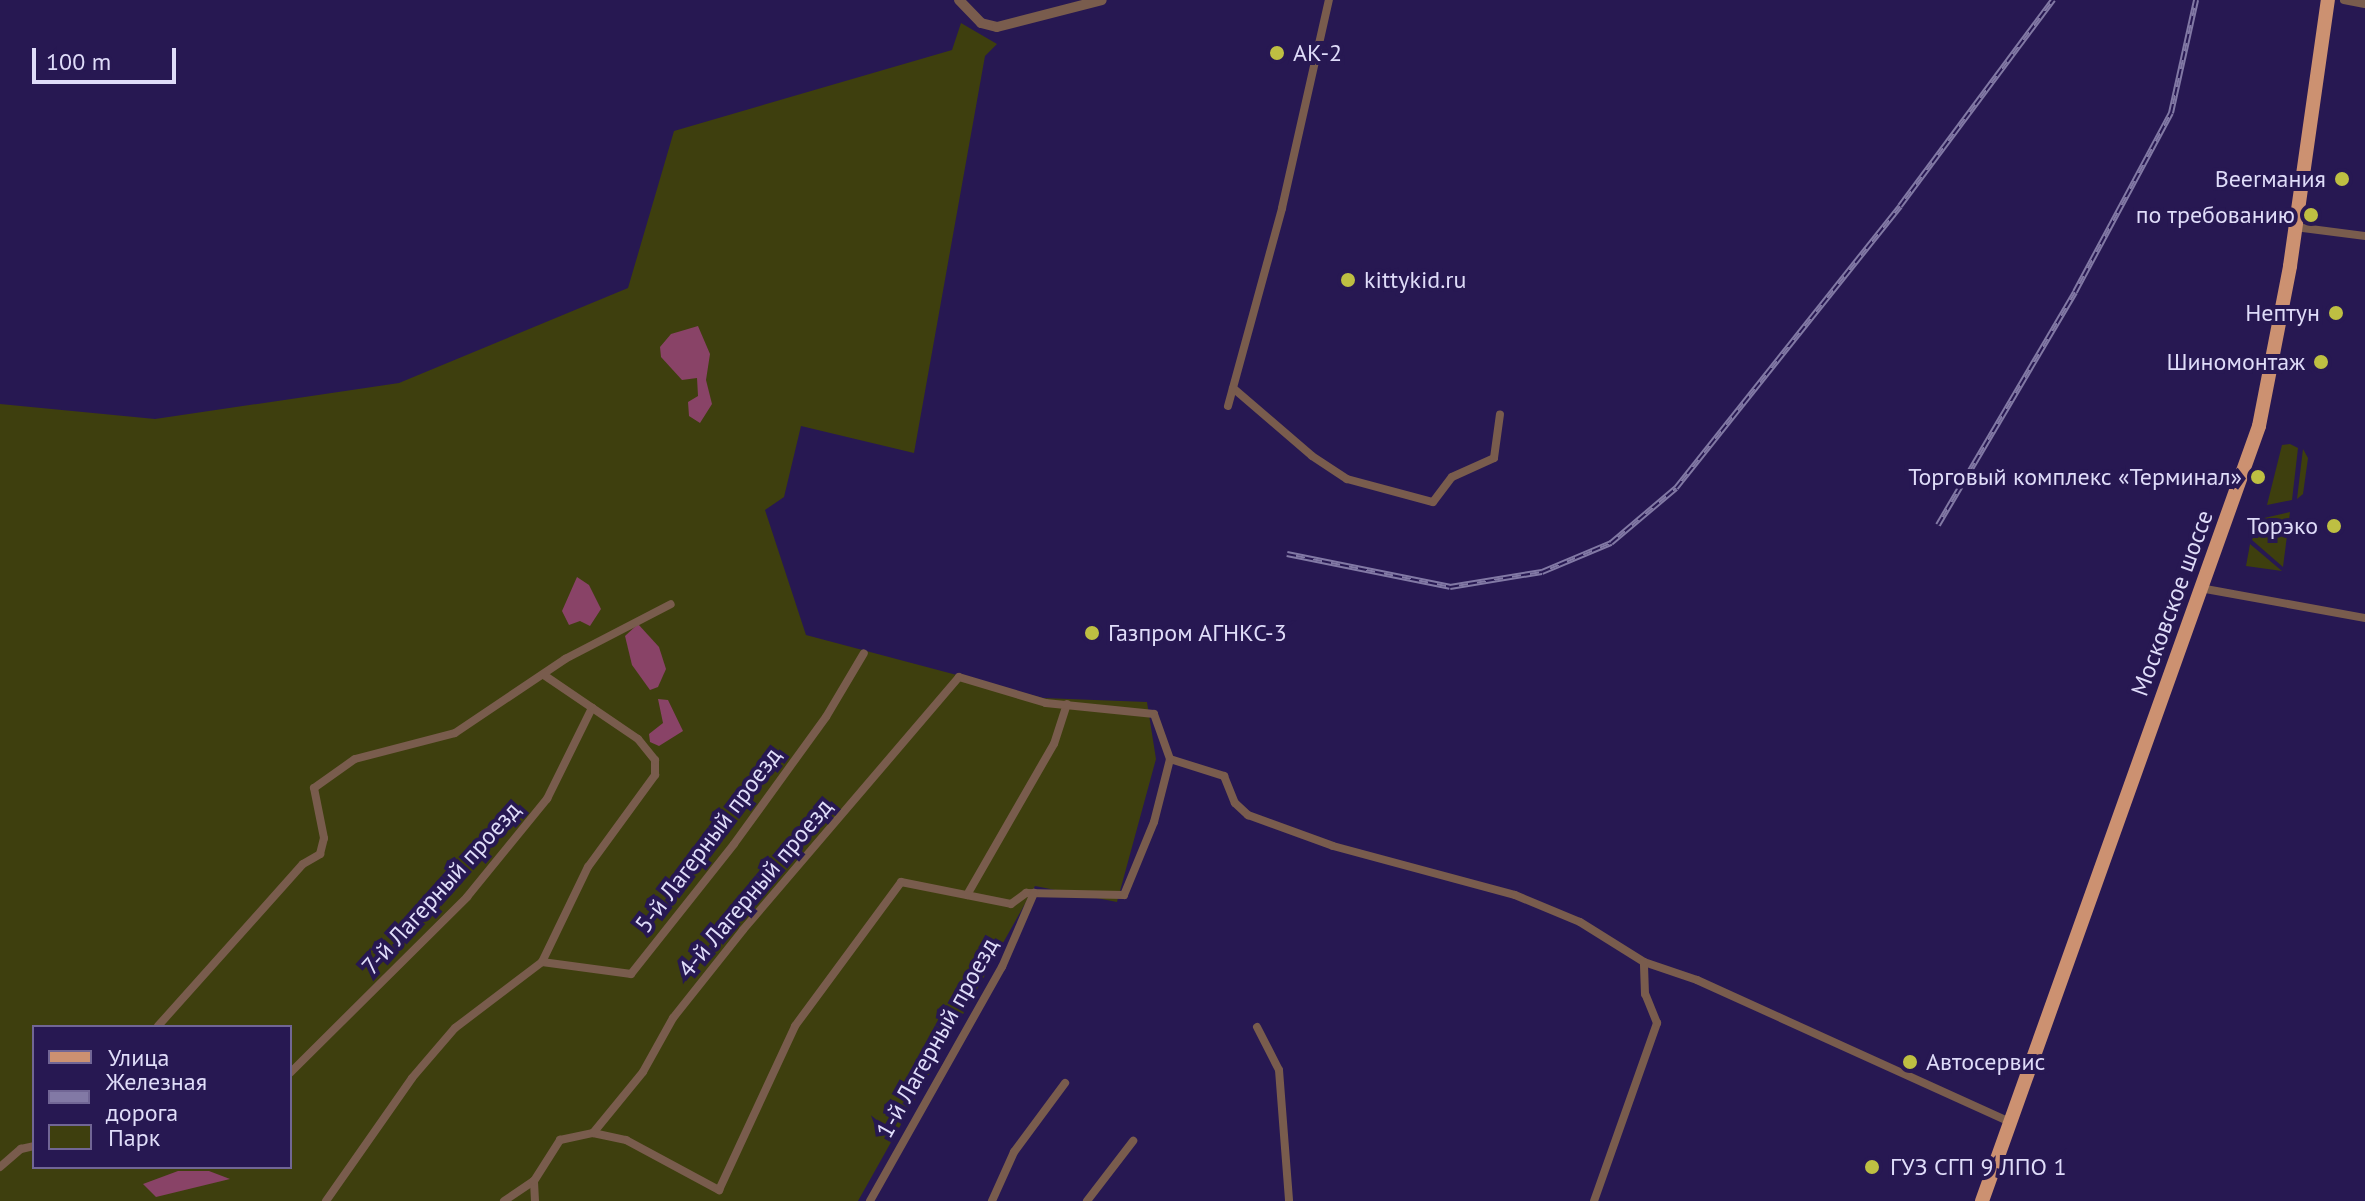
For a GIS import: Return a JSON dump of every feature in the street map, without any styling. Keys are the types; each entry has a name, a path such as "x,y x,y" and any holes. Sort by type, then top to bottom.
{"main road":[{"name":"Московское шоссе","path":"1982,1201 2259,426 2295,227 2328,0"}],"street":[{"path":"959,0 981,23 997,27 1102,0"},
{"path":"1228,406 1282,208 1329,0"},
{"path":"2344,0 2365,4"},
{"path":"2295,227 2365,236"},
{"path":"1233,388 1312,456 1347,479 1433,502 1452,477 1494,458 1500,414"},
{"path":"2199,588 2365,618"},
{"path":"159,1025 303,864 320,854 324,838 314,788 355,759 455,733 544,675 671,604"},
{"name":"5-й Лагерный проезд","path":"542,962 631,974 734,844 826,717 864,653"},
{"path":"326,1201 412,1078 455,1028 542,962 588,867 655,775 655,760 638,739 544,675"},
{"name":"4-й Лагерный проезд","path":"593,1133 643,1072 673,1018 743,930 959,677 1046,703 1067,704"},
{"path":"504,1201 534,1181 560,1140 593,1133 626,1140 719,1196 795,1026 901,882 1011,904 1034,893 1124,895 1154,822 1170,759 1154,714 1067,704 1049,754 967,895"},
{"name":"7-й Лагерный проезд","path":"292,1071 467,897 547,799 592,708"},
{"path":"1170,759 1224,776 1235,803 1248,815 1333,846 1515,895 1580,922 1644,962 1697,980 2010,1122"},
{"name":"1-й Лагерный проезд","path":"870,1201 1002,967 1034,893"},
{"path":"1594,1201 1657,1023 1645,994 1644,962"},
{"path":"1257,1027 1279,1070 1289,1201"},
{"path":"992,1201 1014,1152 1065,1083"},
{"path":"1087,1201 1133,1141"},
{"path":"0,1167 21,1149 32,1146"},
{"path":"534,1181 535,1201"}],"green space":[{"path":"961,23 997,44 985,56 914,453 801,426 784,497 765,510 806,635 1043,698 1147,702 1156,759 1117,902 1035,886 858,1201 0,1201 0,404 155,419 399,383 628,288 674,131 952,50"},
{"path":"2290,444 2298,448 2292,500 2267,505 2282,445"},
{"path":"2303,449 2308,458 2303,494 2297,499"},
{"path":"2290,512 2283,567 2252,540 2260,519"},
{"path":"2250,544 2282,571 2246,566"}],"shaded area":[{"path":"698,326 710,354 706,380 712,404 700,423 689,416 688,402 698,396 697,378 682,380 661,357 660,347 671,334"},
{"path":"577,577 589,585 601,609 590,626 580,621 569,625 562,611"},
{"path":"638,624 659,647 666,669 658,687 650,690 632,665 625,636"},
{"path":"658,699 668,700 683,731 659,746 650,742 649,734 663,723"},
{"path":"178,1171 209,1171 230,1179 156,1197 143,1184"}],"railway":[{"path":"1287,554 1450,587 1542,572 1611,543 1676,488 1900,206 2053,0"},
{"path":"1938,525 2075,292 2171,113 2196,0"}],"place":[{"name":"АК-2","path":"1277,53"},
{"name":"Beerмания","path":"2342,179"},
{"name":"по требованию","path":"2311,215"},
{"name":"kittykid.ru","path":"1348,280"},
{"name":"Нептун","path":"2336,313"},
{"name":"Шиномонтаж","path":"2321,362"},
{"name":"Торговый комплекс «Терминал»","path":"2258,477"},
{"name":"Торэко","path":"2334,526"},
{"name":"Газпром АГНКС-3","path":"1092,633"},
{"name":"Автосервис","path":"1910,1062"},
{"name":"ГУЗ СГП 9 ЛПО 1","path":"1872,1167"}]}
